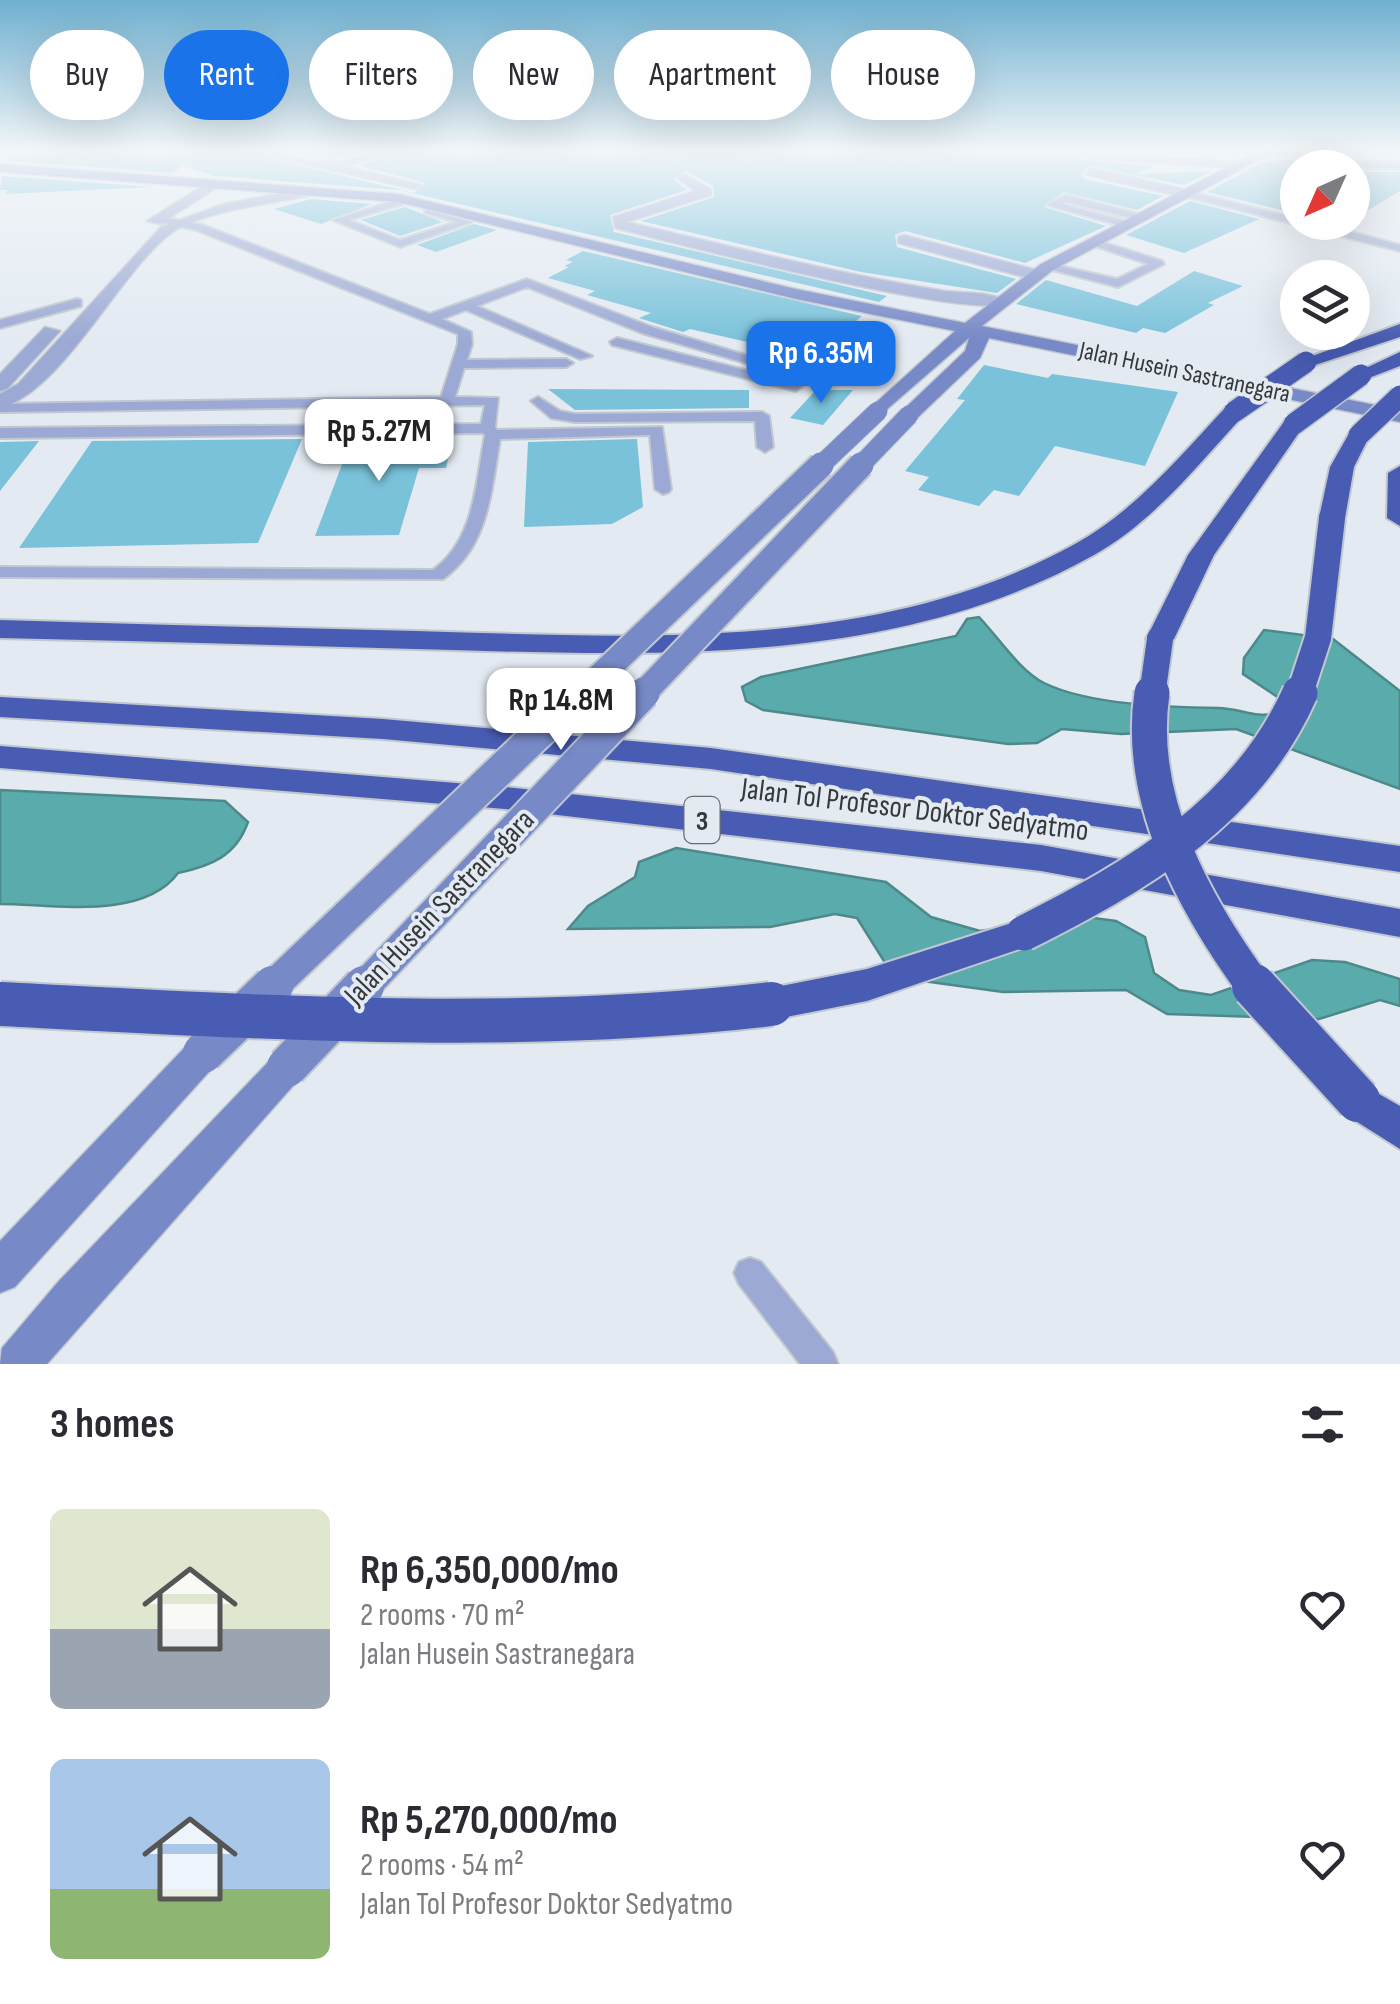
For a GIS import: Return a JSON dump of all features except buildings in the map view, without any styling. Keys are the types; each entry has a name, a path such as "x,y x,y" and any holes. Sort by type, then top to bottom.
{"highway":[{"path":"0,629 675,647 870,624 980,596 1086,549 1133,517 1234,412 1264,388 1306,362 1400,330"},
{"path":"1400,358 1361,375 1294,424 1201,555 1160,639 1152,674 1148,740 1185,881 1247,983 1288,1032 1358,1100 1400,1130"},
{"path":"0,1004 453,1024 680,1017 867,985 1024,932 1135,876 1182,843 1224,807 1277,740 1308,676 1317,640 1342,467 1359,435 1400,396"},
{"path":"1400,473 1400,518"},
{"name":"Jalan Tol Profesor Doktor Sedyatmo","path":"0,707 170,714 613,748 892,783 1400,860"},
{"name":"Jalan Tol Profesor Doktor Sedyatmo","path":"0,757 505,798 1041,858 1400,923"},
{"path":"1271,900 1400,933"}],"main road":[{"path":"459,214 646,260 970,328"},
{"name":"Jalan Husein Sastranegara","path":"0,1272 203,1053 947,347 1041,271 1147,214"},
{"path":"915,319 959,318 993,307 1000,324 1042,342"},
{"path":"915,319 940,333 947,347"},
{"name":"Jalan Husein Sastranegara","path":"970,328 1400,416"},
{"name":"Jalan Husein Sastranegara","path":"18,1364 74,1297 287,1067 909,415 973,354 981,340 970,328"}],"street":[{"path":"0,385 167,214"},
{"path":"0,405 25,388 159,236 182,222 209,214"},
{"path":"638,214 618,220 620,226 993,307"},
{"path":"904,240 1041,271"}],"lane":[{"path":"354,214 338,220 400,244 475,220"},
{"path":"442,214 475,220"},
{"path":"1095,214 1132,221"},
{"path":"1111,214 1132,221"},
{"path":"1265,214 1400,248"},
{"path":"157,220 182,222 464,332 448,400"},
{"path":"1041,271 1118,283 1158,264 1092,242"},
{"path":"429,319 526,283 647,330 808,376 796,387 616,342"},
{"path":"0,324 77,303"},
{"path":"465,305 584,356"},
{"path":"458,364 566,363"},
{"path":"419,428 427,401"},
{"path":"0,405 493,401 468,548 457,566 438,575 0,572"},
{"path":"538,401 556,415 575,418 762,416 765,447"},
{"path":"0,433 419,428 657,430 663,489"},
{"path":"750,1272 821,1364"}],"water":[{"path":"979,617 1026,670 1062,690 1129,703 1226,708 1262,715 1277,713 1282,700 1243,674 1244,658 1264,630 1333,639 1400,691 1400,789 1236,729 1121,734 1062,729 1037,743 1008,744 763,710 746,701 742,687 761,677 956,636 967,619"},
{"path":"0,790 225,801 248,822 237,843 221,858 178,873 143,898 95,906 0,904"},
{"path":"676,848 886,882 931,917 980,931 1079,916 1116,921 1145,937 1154,973 1179,990 1211,995 1312,960 1345,962 1400,979 1400,1006 1380,1000 1319,1019 1167,1014 1126,990 1003,992 894,977 857,918 835,914 770,927 568,929 588,906 635,877 639,862"}]}
